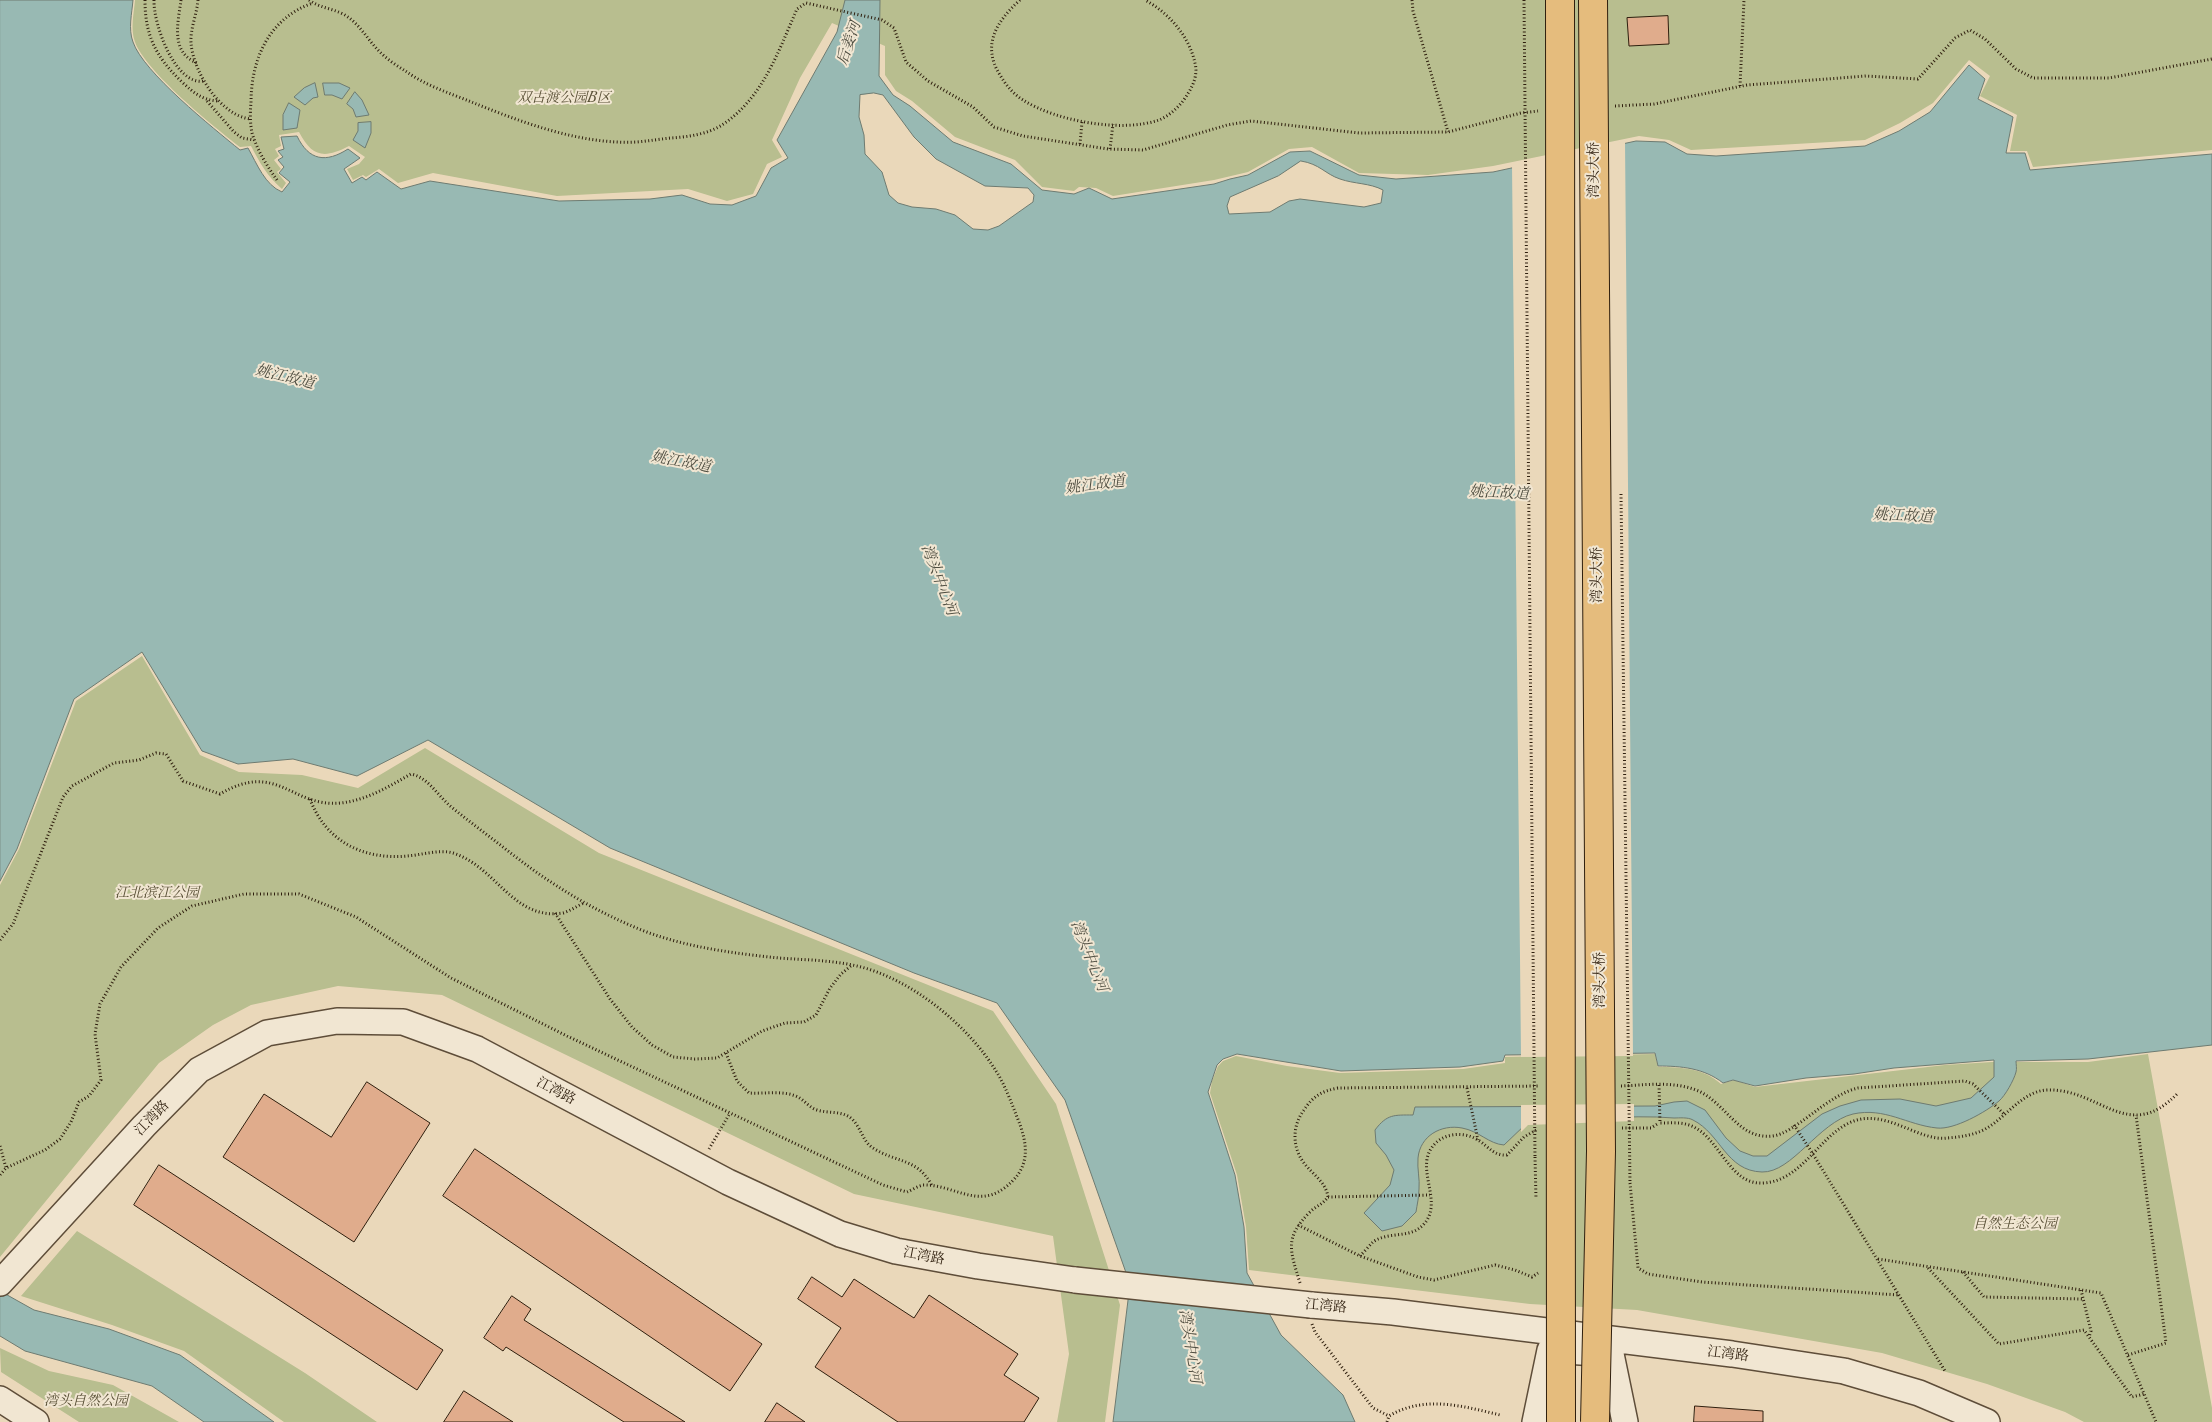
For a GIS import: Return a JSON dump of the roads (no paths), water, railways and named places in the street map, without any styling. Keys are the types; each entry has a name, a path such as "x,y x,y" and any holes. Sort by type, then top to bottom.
{"main road":[{"path":"1560,0 1554,1139 1561,1422"},
{"name":"湾头大桥","path":"1593,0 1607,1140 1594,1422"}],"street":[{"name":"江湾路","path":"2,1281 144,1126 199,1070 267,1033 337,1021 403,1022 478,1049 698,1167 780,1208 840,1234 887,1248 978,1266 1075,1280 1392,1312 1732,1354 1844,1371 1920,1393 1987,1422"},
{"path":"1535,1422 1550,1350 1610,1354 1625,1422"},
{"path":"0,1399 36,1422"}],"water":[{"path":"0,0 133,0 131,32 133,42 139,54 164,84 213,128 240,150 248,148 266,179 282,192 290,182 279,173 284,167 278,160 283,157 278,151 284,149 281,137 297,136 307,151 313,155 325,158 348,149 360,158 344,169 352,183 362,177 366,180 377,172 401,189 430,181 559,201 650,199 682,195 710,204 732,205 756,196 771,168 788,158 777,140 837,32 845,0 880,0 879,76 893,95 910,106 953,142 1011,164 1042,190 1074,194 1089,188 1112,199 1214,184 1248,175 1290,152 1310,151 1359,175 1396,179 1493,172 1636,141 1665,142 1687,154 1716,156 1865,146 1899,131 1930,112 1969,65 1985,79 1978,99 2013,117 2006,153 2025,153 2030,170 2212,154 2212,1045 2088,1059 2016,1061 2015,1075 2009,1088 1999,1101 1978,1115 1961,1123 1937,1128 1875,1113 1853,1114 1829,1127 1784,1164 1773,1170 1762,1172 1750,1170 1740,1165 1732,1159 1703,1126 1686,1118 1619,1117 1527,1123 1504,1145 1462,1128 1447,1128 1433,1133 1423,1143 1420,1150 1418,1158 1419,1192 1416,1212 1402,1226 1382,1231 1364,1213 1390,1185 1394,1170 1386,1155 1376,1143 1375,1130 1383,1121 1391,1116 1413,1115 1415,1107 1655,1106 1687,1101 1705,1110 1726,1138 1740,1151 1753,1156 1767,1156 1822,1114 1861,1100 1900,1099 1936,1106 1971,1098 1994,1077 1994,1060 1894,1068 1755,1086 1733,1080 1723,1083 1708,1074 1692,1069 1658,1066 1655,1053 1505,1055 1503,1061 1460,1067 1341,1071 1237,1054 1223,1059 1217,1065 1208,1092 1235,1175 1244,1227 1247,1273 1281,1335 1343,1395 1355,1422 1113,1422 1130,1284 1065,1100 997,1003 914,973 610,848 428,740 357,776 293,759 238,764 202,751 142,652 74,699 17,849 0,881","holes":["874,93 883,95 914,137 936,159 985,186 1028,188 1034,195 1033,202 999,226 988,230 973,229 955,215 936,209 912,207 898,203 889,195 882,172 865,154 864,135 859,117 860,95","1301,161 1313,164 1340,179 1383,190 1381,203 1364,207 1300,199 1289,201 1270,212 1229,214 1227,206 1230,197 1278,176"]},
{"path":"315,83 318,97 313,98 305,105 294,97 304,88"},
{"path":"323,83 339,83 350,88 342,99 332,95 325,95"},
{"path":"355,92 362,100 369,115 356,117 353,109 347,104"},
{"path":"289,103 300,110 297,128 283,130 283,115"},
{"path":"371,122 371,133 365,148 353,140 358,131 358,123"},
{"path":"0,1291 34,1310 109,1329 180,1355 274,1422 204,1422 152,1386 25,1351 0,1336"}],"water label":[{"name":"后姜河","path":"849,43"},
{"name":"姚江故道","path":"285,377"},
{"name":"姚江故道","path":"681,462"},
{"name":"姚江故道","path":"1095,485"},
{"name":"姚江故道","path":"1499,493"},
{"name":"姚江故道","path":"1903,516"},
{"name":"湾头中心河","path":"939,580"},
{"name":"湾头中心河","path":"1089,956"},
{"name":"湾头中心河","path":"1190,1346"}],"park label":[{"name":"双古渡公园B区","path":"564,98"},
{"name":"江北滨江公园","path":"157,893"},
{"name":"自然生态公园","path":"2015,1224"},
{"name":"湾头自然公园","path":"86,1401"}]}
